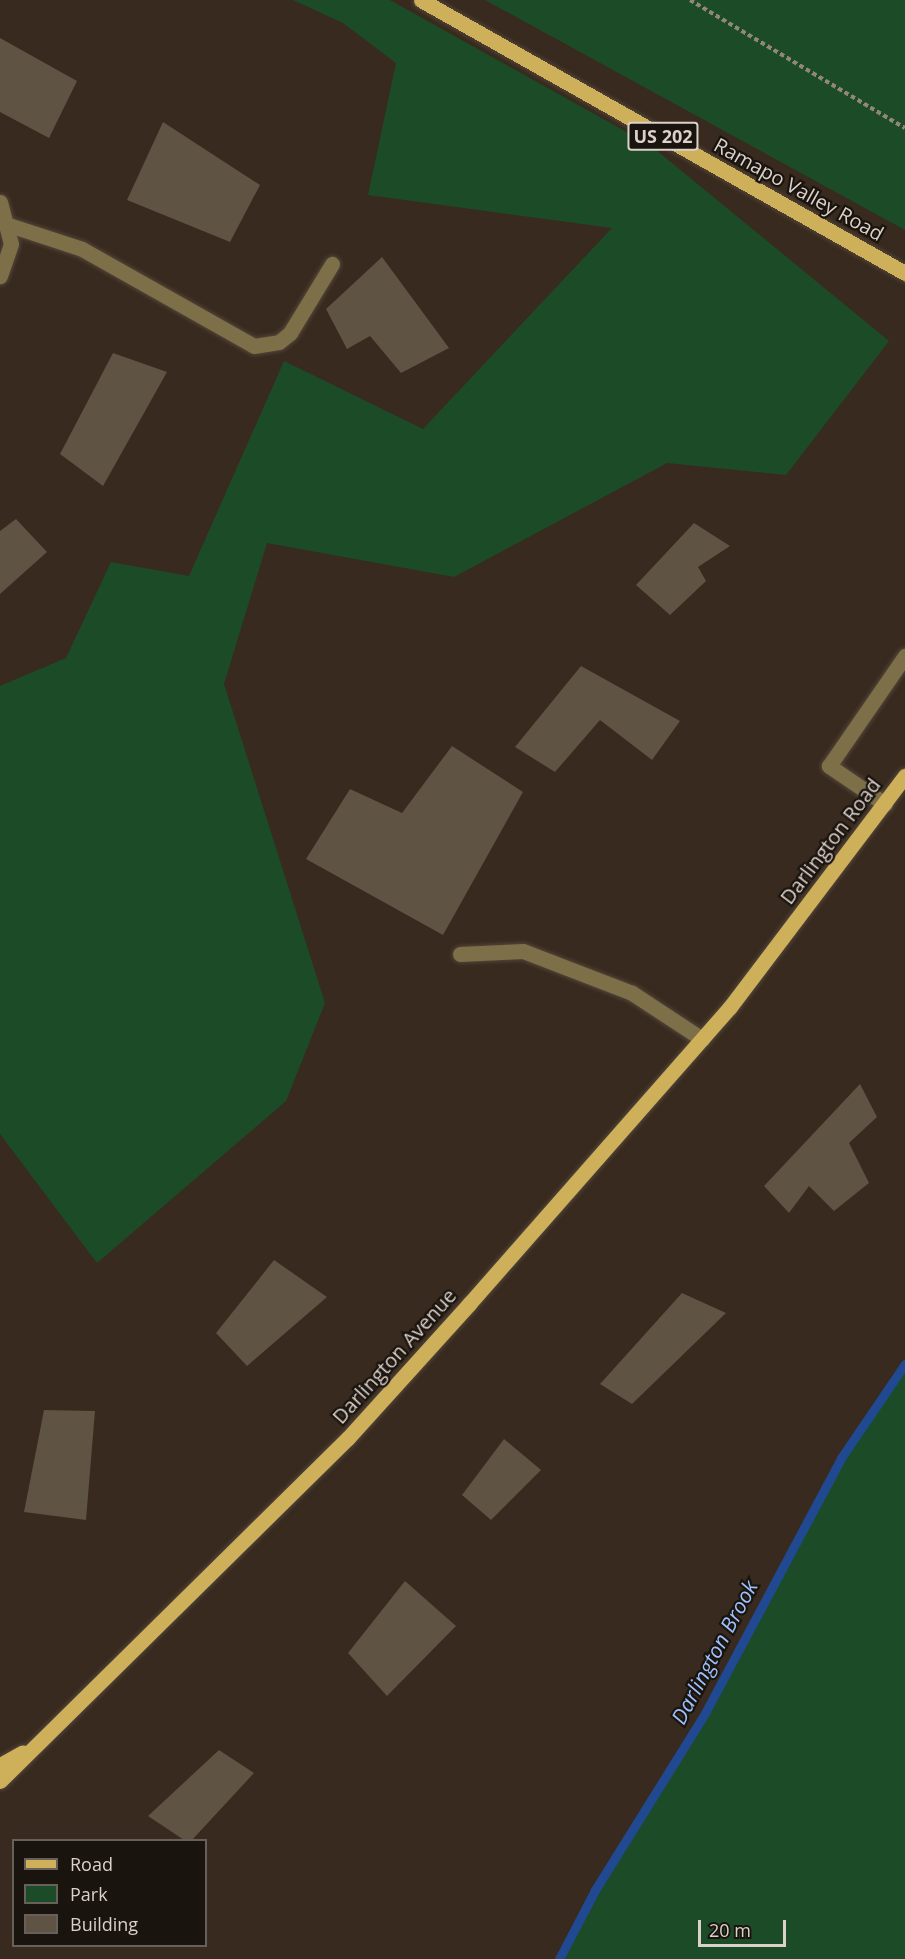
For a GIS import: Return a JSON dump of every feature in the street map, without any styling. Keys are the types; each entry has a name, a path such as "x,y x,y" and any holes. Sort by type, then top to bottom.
{"main road":[{"name":"Ramapo Valley Road","path":"421,0 905,273"},
{"name":"Darlington Road","path":"789,931 905,776"},
{"name":"Darlington Avenue","path":"0,1781 348,1438 702,1039 789,931"},
{"path":"0,1764 41,1742"}],"street":[{"path":"0,202 11,244 0,276"},
{"path":"6,224 82,249 254,346 279,342 290,333 332,264"},
{"path":"885,804 829,766 905,656"},
{"path":"460,954 523,951 632,993 702,1039"}],"path":[{"path":"690,0 905,128"}],"green space":[{"path":"293,0 390,0 650,145 889,341 786,475 667,463 454,577 267,543 224,684 325,1003 286,1101 97,1263 0,1134 0,686 66,658 111,562 189,576 284,361 423,429 612,228 368,195 396,63 343,23"},
{"path":"485,0 905,0 905,230"},
{"path":"905,1364 905,1959 559,1959 595,1890 705,1713 841,1458"}],"building":[{"path":"0,38 77,81 49,138 0,112"},
{"path":"163,122 260,185 230,242 127,200"},
{"path":"382,257 449,348 401,373 370,336 347,349 326,309"},
{"path":"113,353 167,372 103,486 60,454"},
{"path":"16,519 47,552 0,594 0,531"},
{"path":"694,523 730,546 698,567 706,581 670,615 636,585"},
{"path":"581,666 680,721 652,760 600,720 555,772 515,747"},
{"path":"452,746 523,792 443,935 306,859 350,789 402,813"},
{"path":"860,1084 877,1117 849,1143 869,1183 834,1211 809,1186 789,1213 764,1186"},
{"path":"274,1260 327,1297 247,1366 216,1333"},
{"path":"682,1293 726,1313 632,1404 600,1384"},
{"path":"44,1410 95,1411 86,1520 24,1512"},
{"path":"504,1439 541,1470 491,1520 462,1495"},
{"path":"405,1581 456,1626 387,1696 348,1653"},
{"path":"219,1750 254,1773 193,1839 182,1839 148,1816"}],"waterway":[{"name":"Darlington Brook","path":"559,1959 595,1890 705,1713 841,1458 905,1364"}]}
